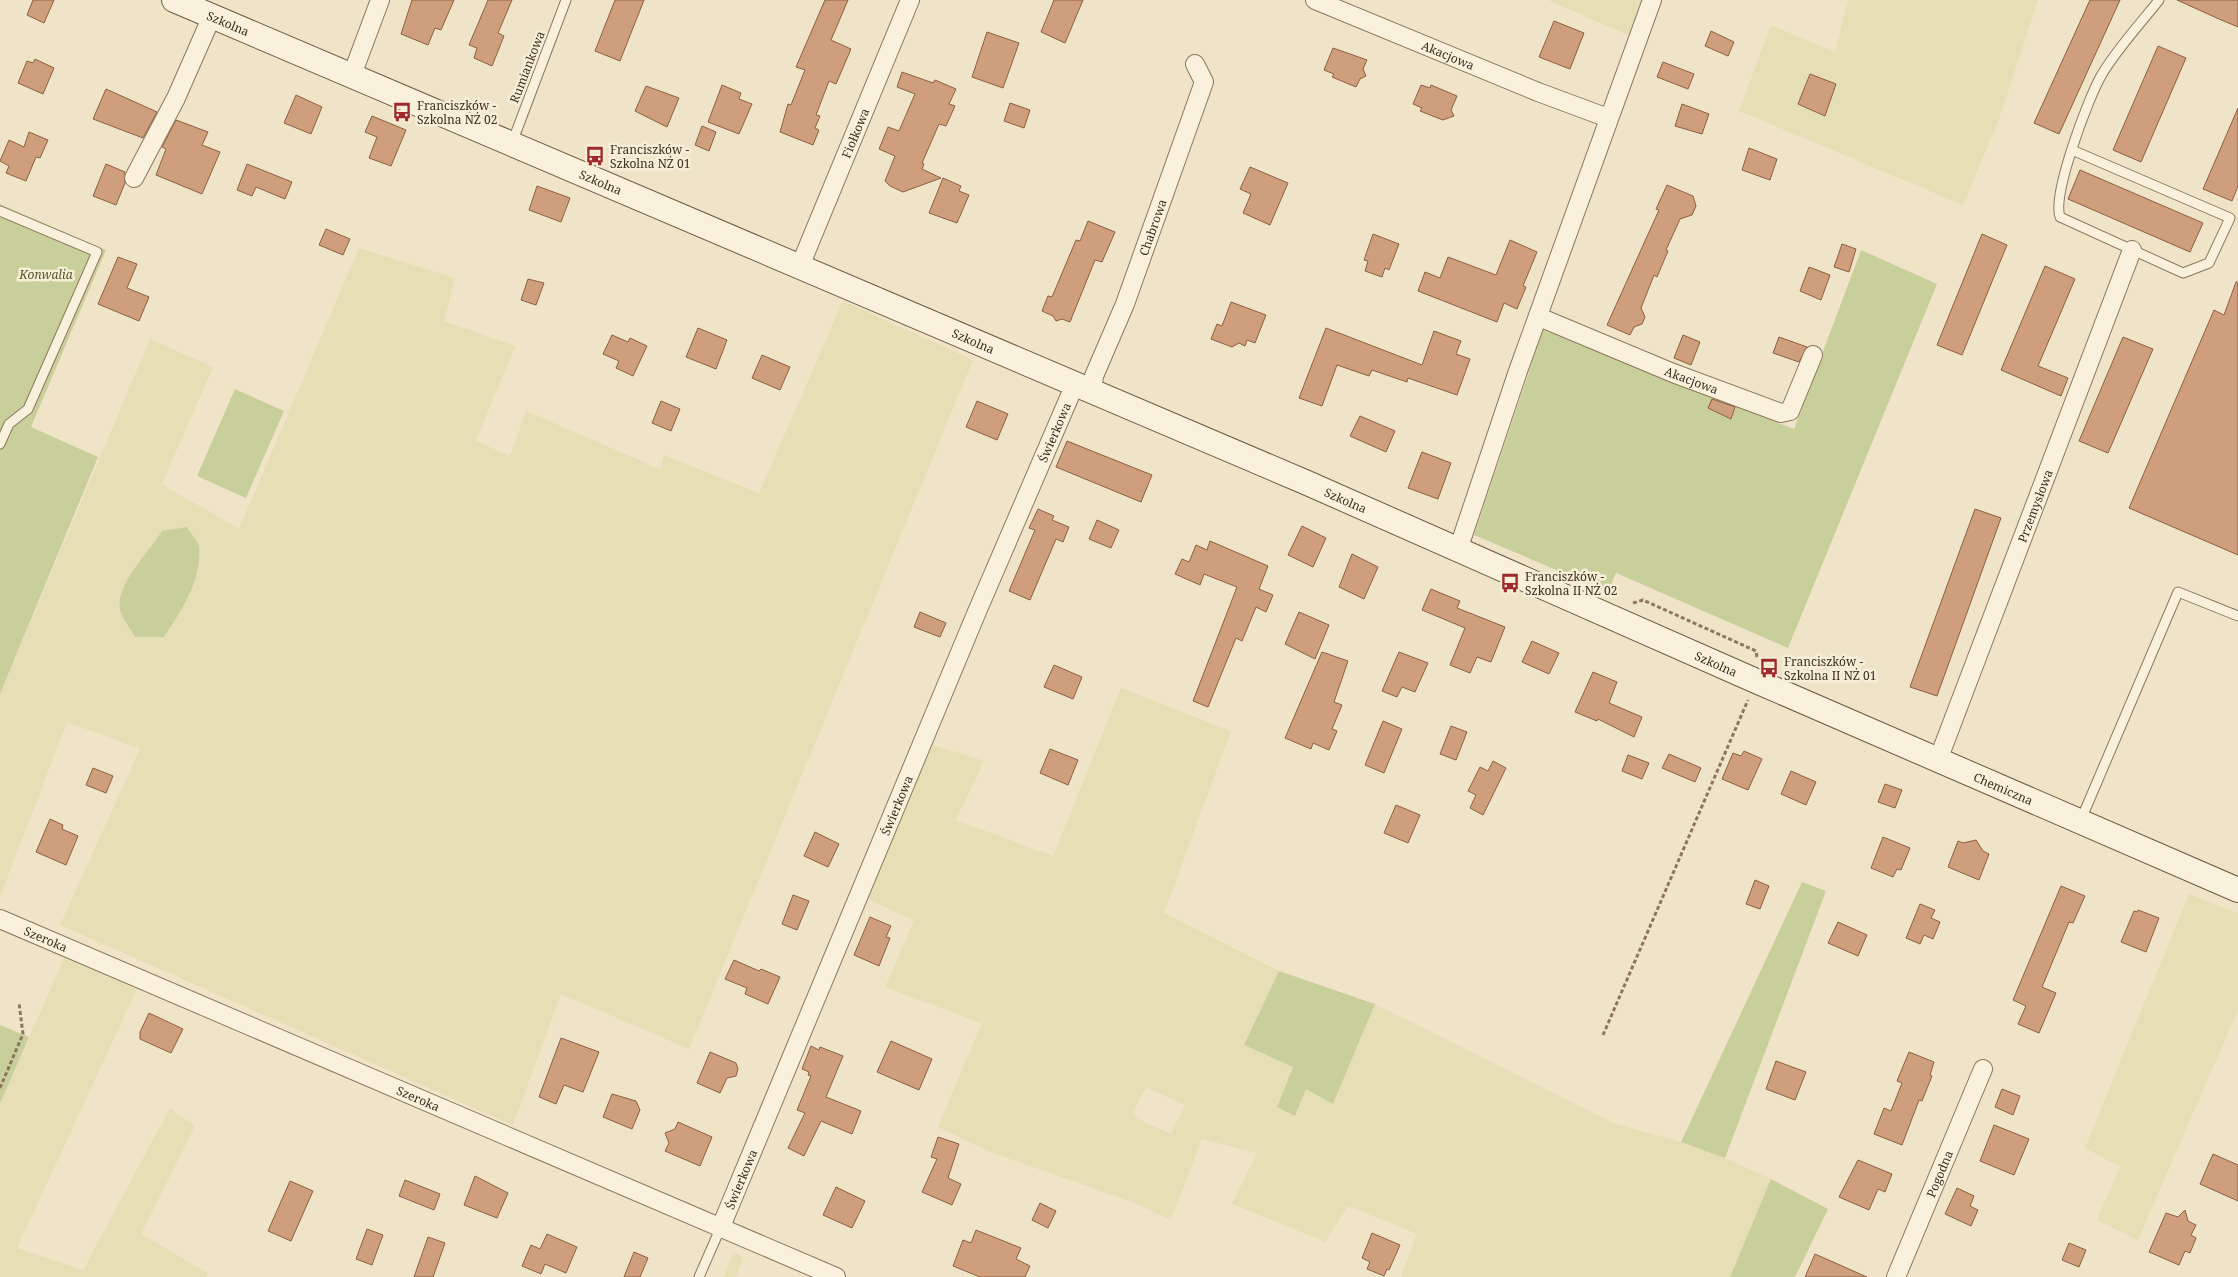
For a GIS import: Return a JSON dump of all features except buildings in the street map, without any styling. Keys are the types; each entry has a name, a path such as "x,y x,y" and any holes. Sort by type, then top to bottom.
{"street":[{"name":"Szkolna","path":"174,0 1084,388 1763,684"},
{"path":"352,75 380,0"},
{"name":"Fiołkowa","path":"800,266 910,0"},
{"name":"Akacjowa","path":"1315,0 1538,92 1608,118"},
{"path":"1458,550 1608,118 1652,0"},
{"path":"134,178 176,98 212,16"},
{"name":"Chabrowa","path":"1084,388 1094,376 1125,304 1204,82 1195,64"},
{"name":"Przemysłowa","path":"1938,760 2132,250"},
{"name":"Akacjowa","path":"1539,317 1673,373 1781,413 1790,411 1795,403 1813,355"},
{"name":"Świerkowa","path":"720,1229 976,614 1084,388"},
{"name":"Chemiczna","path":"1763,684 2238,890"},
{"name":"Szeroka","path":"0,919 720,1229 836,1277"},
{"name":"Pogodna","path":"1896,1277 1983,1069"}],"lane":[{"name":"Rumiankowa","path":"512,143 566,0"},
{"path":"2072,150 2230,218 2209,263 2183,273 2060,217 2059,199 2072,150 2101,76 2159,0"},
{"path":"0,211 97,252 28,409 9,424 0,444"},
{"path":"2080,822 2178,592 2238,616"},
{"path":"699,1277 720,1229"}],"path":[{"path":"1603,1035 1763,684"},
{"path":"0,1088 23,1034 19,1003"}],"shaded area":[{"path":"1548,0 1643,0 1632,37"},
{"path":"1848,0 2038,0 1998,122 1963,205 1739,111 1771,25 1835,52"},
{"path":"359,248 455,278 444,321 515,346 476,441 510,456 526,411 660,469 664,455 759,493 843,301 973,360 689,1049 561,994 513,1125 60,925 140,749 67,722 0,897 0,694 150,339 213,367 162,484 239,529"},
{"path":"1121,688 1231,731 1164,913 1279,971 1244,1045 1293,1067 1277,1106 1306,1088 1333,1104 1375,1004 1616,1124 1681,1142 1725,1158 1771,1179 1730,1277 1401,1277 1417,1234 1348,1206 1325,1242 1232,1204 1257,1153 1202,1139 1171,1220 1132,1202 993,1153 938,1127 993,996 981,1023 885,987 914,921 866,898 933,745 984,761 956,820 1053,856","holes":["1146,1087 1185,1105 1171,1134 1136,1118 1133,1112"]},
{"path":"2189,894 2238,913 2238,1010 2138,1240 2097,1220 2120,1167 2085,1148"},
{"path":"64,958 137,989 17,1248 83,1270 170,1108 195,1126 141,1234 208,1273 206,1277 0,1277 0,1104"},
{"path":"734,1252 743,1257 736,1277 723,1277"}],"green space":[{"name":"Konwalia","path":"0,204 106,250 31,427 98,457 0,694"},
{"path":"1861,250 1937,284 1788,648 1616,573 1608,592 1474,535 1543,330 1794,429"},
{"path":"235,389 284,411 246,498 197,476"},
{"path":"187,527 199,547 197,572 189,595 164,637 135,637 120,610 123,590 134,569 162,531"},
{"path":"1802,882 1826,891 1725,1158 1681,1142"},
{"path":"1279,971 1375,1004 1333,1104 1306,1089 1295,1116 1277,1107 1293,1067 1244,1045"},
{"path":"0,1025 29,1037 0,1104"},
{"path":"1771,1179 1828,1209 1795,1277 1730,1277"}],"place":[{"name":"Franciszków - Szkolna NŻ 02","path":"402,112"},
{"name":"Franciszków - Szkolna NŻ 01","path":"595,156"},
{"name":"Franciszków - Szkolna II NŻ 02","path":"1510,583"},
{"name":"Franciszków - Szkolna II NŻ 01","path":"1769,668"}]}
